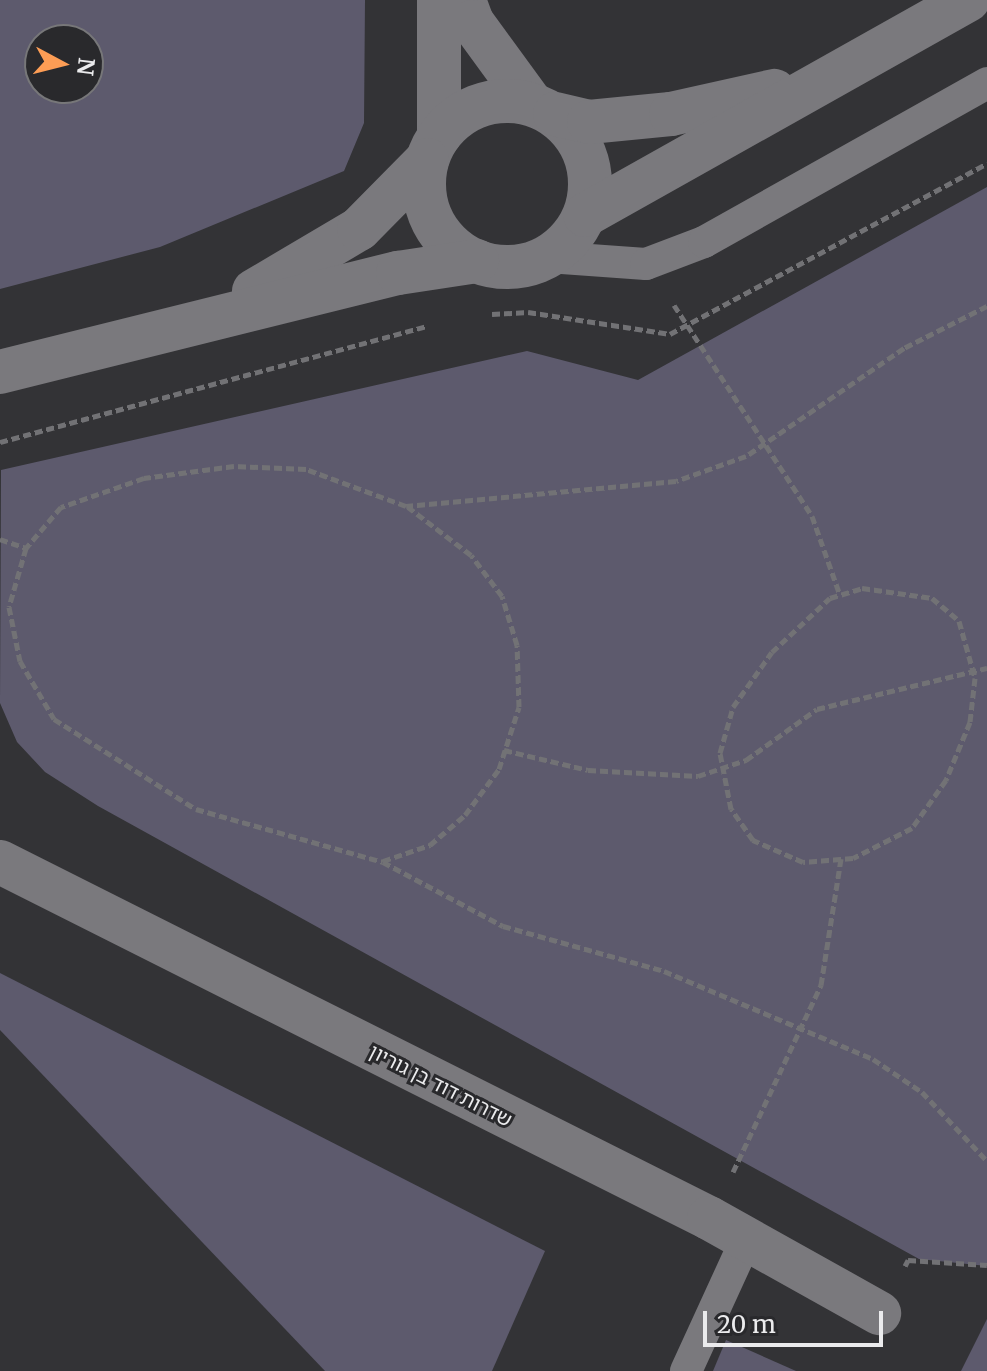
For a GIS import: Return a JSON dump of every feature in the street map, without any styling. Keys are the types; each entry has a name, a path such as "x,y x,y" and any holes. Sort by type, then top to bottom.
{"street":[{"path":"439,0 429,214 444,239 477,261"},
{"path":"464,0 486,45 587,158 585,215"},
{"path":"0,372 199,321 477,261 521,267 548,257 585,215 851,61 968,0"},
{"path":"199,321 359,229 433,148 480,104 543,109 589,122 671,114 775,91 851,61"},
{"name":"שדרות דוד בן גוריון","path":"0,862 709,1218 879,1313"}],"lane":[{"path":"548,257 646,264 704,242 987,83"},
{"path":"686,1371 747,1238"}],"path":[{"path":"478,315 528,312 646,334 688,326 987,163"},
{"path":"646,264 812,516 840,595"},
{"path":"406,506 676,481 766,444 904,348 987,306"},
{"path":"0,442 437,324"},
{"path":"383,862 430,845 465,815 504,750 519,707 517,645 502,596 471,555 406,506 306,469 234,466 144,478 61,507 26,548 9,607 20,661 54,719 196,809 383,862 503,926 664,971 873,1059 922,1092 987,1161"},
{"path":"0,539 26,548"},
{"path":"900,588 932,598 969,638 974,671 970,722 946,780 912,828 841,859 803,862 753,840 731,809 720,753 733,707 772,652 840,595 900,588"},
{"path":"504,750 653,777 723,768 817,709 987,668"},
{"path":"709,1218 804,1028 821,985 841,859"},
{"path":"879,1313 908,1260 987,1265"}],"shaded area":[{"path":"0,0 365,0 364,123 344,171 160,247 0,289"},
{"path":"987,187 987,1266 919,1259 98,806 45,772 17,742 0,703 1,470 527,351 638,380"},
{"path":"0,973 545,1251 492,1371 325,1371 0,1030"},
{"path":"987,1319 987,1371 961,1371"},
{"path":"726,1340 796,1371 713,1371"}]}
